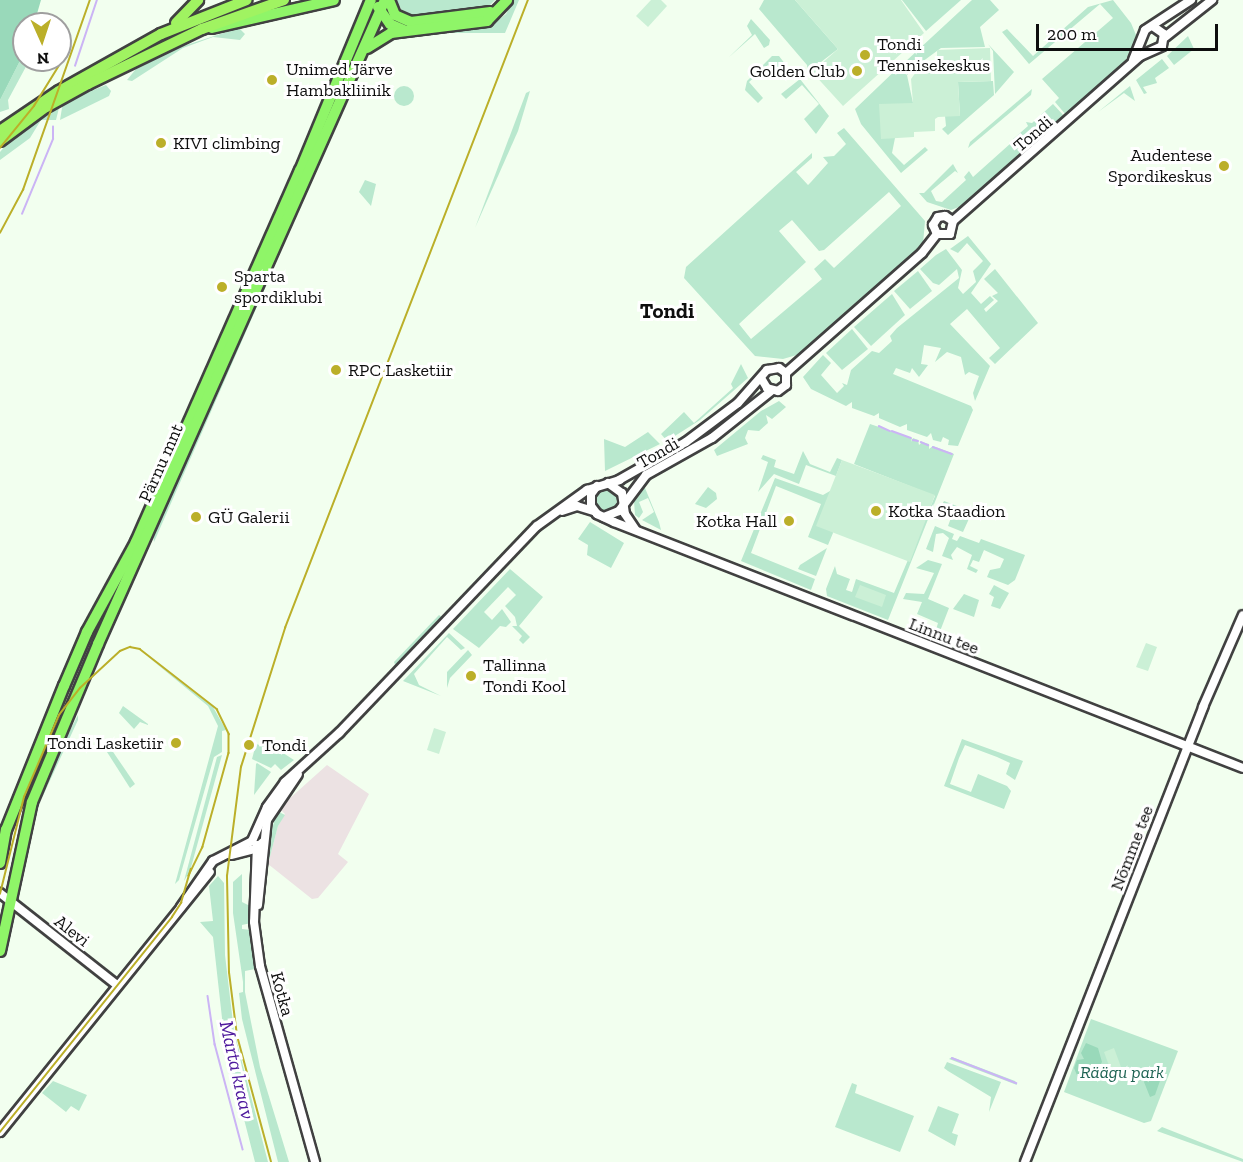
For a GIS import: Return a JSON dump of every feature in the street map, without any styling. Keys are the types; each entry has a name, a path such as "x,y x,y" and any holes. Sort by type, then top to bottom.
{"highway":[{"path":"0,131 50,96 161,34 190,13 198,0"},
{"path":"161,34 248,0"},
{"path":"0,141 69,93 202,29 284,0"}],"main road":[{"path":"202,29 334,0"},
{"path":"361,0 366,12"},
{"name":"Pärnu mnt","path":"0,863 6,830 90,627 136,542 300,171 371,0"},
{"path":"376,0 380,12 390,24 406,31"},
{"path":"387,0 395,15 411,22 482,15 500,0"},
{"name":"Pärnu mnt","path":"0,951 32,802 98,644 387,0"},
{"path":"363,52 383,35 487,21 507,0"},
{"path":"90,627 98,644"}],"street":[{"path":"1191,0 1154,27 1145,30 1142,39 1153,50 1162,46 1165,37 1212,0"},
{"path":"1154,27 1165,37"},
{"name":"Tondi","path":"1130,67 1142,39"},
{"name":"Tondi","path":"953,222 1130,67 1153,50"},
{"path":"945,216 953,222 950,234 937,234 933,225 938,217 945,216"},
{"path":"771,391 761,378 775,368 786,373 922,253 937,234"},
{"name":"Tondi","path":"623,504 646,475 712,438 771,391 783,389 786,373"},
{"name":"Tondi","path":"608,483 710,425 761,378"},
{"path":"256,939 258,845 272,808 300,771 501,561 550,516 598,485 608,483 620,490 623,504 635,529"},
{"path":"593,511 589,499 598,485"},
{"path":"550,516 577,506 593,511 602,517 616,514 623,504"},
{"name":"Linnu tee","path":"602,517 733,571 1243,768"},
{"name":"Nõmme tee","path":"1025,1162 1048,1096 1052,1094 1188,746 1243,615"},
{"name":"Kotka","path":"300,771 278,790 258,828 256,939 265,991 315,1162"},
{"path":"0,1132 218,863 258,845"},
{"path":"181,907 213,861 258,845"},
{"path":"243,852 256,860"},
{"name":"Alevi","path":"0,893 117,985"}],"shaded area":[{"path":"327,765 369,794 338,854 348,862 318,898 312,899 268,864 278,826 285,814 279,808"}],"green space":[{"path":"0,0 41,0 38,12 12,12 12,72 14,72 0,100"},
{"path":"396,0 495,0 485,10 415,17 404,14"},
{"path":"513,0 519,0 505,33 449,33 493,24 506,14"},
{"path":"651,0 661,0 667,6 648,27 636,16"},
{"path":"764,0 795,0 838,49 808,72 807,65 759,9"},
{"name":"Tondi Tennisekeskus","path":"795,0 901,0 924,33 843,106 812,72 838,49"},
{"path":"902,0 961,0 926,31"},
{"path":"972,0 990,0 999,10 980,27 985,47 941,48 911,70 905,62"},
{"path":"1113,0 1131,23 1136,35 1135,48 1119,69 1066,115 1055,102 1059,98 1042,79 1113,18 1100,4 1029,64 1002,32 1007,29 1033,56 1088,7"},
{"path":"751,19 770,40 769,45 764,48 755,34 728,58 752,35 747,26"},
{"path":"239,28 245,34 240,40 213,37 183,48 132,81 127,80 136,69 174,49"},
{"path":"1188,36 1194,49 1174,65 1167,56"},
{"path":"988,44 1014,72 995,94 993,51"},
{"name":"Tondi Tennisekeskus","path":"990,48 991,81 958,82 960,116 938,117 935,119 935,131 914,132 914,137 881,139 879,104 913,103 911,79 919,68 937,67 937,50"},
{"path":"772,56 779,56 792,73 780,78 768,65 749,82 763,98 758,103 745,90 747,81"},
{"path":"1162,59 1169,68 1155,78 1157,83 1143,87 1147,93 1144,94 1136,80"},
{"path":"902,64 910,72 907,75 913,103 881,138 895,138 892,153 904,165 925,147 928,150 901,173 861,124 855,109"},
{"path":"14,72 23,72 8,100 9,109 0,112 0,100"},
{"path":"800,79 829,116 816,134 804,119 819,104 802,85 786,99 781,94"},
{"path":"993,81 994,95 948,135 942,129 946,126 945,116 960,116 958,82"},
{"path":"106,85 111,91 109,96 60,120 63,102"},
{"path":"404,86 411,89 414,96 411,103 404,106 397,103 394,96 397,89"},
{"path":"1130,86 1135,101 1124,93 1098,112"},
{"path":"1032,89 1031,95 968,148 970,142"},
{"path":"530,91 518,131 475,228 526,93"},
{"path":"60,104 56,120 41,120 30,138 0,160 0,152 12,138"},
{"path":"1053,104 1065,117 1021,147 1013,139 1028,126 1026,122 1032,123"},
{"path":"844,128 925,221 923,244 800,354 783,359 755,356 684,278 686,267 812,153 812,158 796,172 808,185 828,163 823,157 834,156 846,144 837,133","holes":["889,192 901,206 834,268 825,259 814,269 822,279 751,339 739,324 806,262 779,231 792,220 819,251 824,250"]},
{"path":"1011,143 1021,151 1014,162 964,205 951,210 927,202 919,193 924,193 953,164 958,173 955,171 931,191 936,201 942,202 966,180 964,177 969,171 973,177"},
{"path":"365,180 376,184 371,206 359,192"},
{"path":"968,236 991,264 971,293 981,304 990,296 994,300 984,309 986,312 998,301 992,296 998,293 984,279 995,269 1038,323 995,364 989,358 1000,348 967,309 950,324 990,366 975,401 973,393 979,376 969,372 965,375 961,357 947,352 935,362 941,348 924,345 921,364 928,365 919,377 912,368 910,373 896,368 893,374 971,406 973,410 958,446 948,445 949,440 943,437 941,442 933,440 931,433 927,437 907,430 907,424 900,427 879,418 879,413 874,416 852,408 852,402 846,406 811,389 803,377 823,355 831,363 821,375 837,393 844,386 842,383 847,385 851,370 872,351 879,353 892,341 890,336 897,328 959,278 957,269 939,285 933,283 920,269 936,255 946,249 962,270 958,288 963,294 976,282 973,271 983,261 967,243 958,253 950,249"},
{"path":"273,270 154,542 153,535"},
{"path":"918,271 932,291 910,309 894,291"},
{"path":"892,294 905,315 871,346 854,327"},
{"path":"852,329 868,349 842,370 826,353"},
{"path":"741,364 748,378 700,420 667,441 661,434 684,412 694,423 733,388 731,384"},
{"path":"779,401 786,407 772,419 766,415 768,423 759,431 748,430 745,438 748,444 717,456 714,450 761,411"},
{"path":"870,424 912,438 911,442 913,438 918,440 919,445 922,442 929,444 929,449 933,446 954,454 888,620 827,596 826,589 835,566 837,574 850,579 846,590 852,592 856,579 894,593 935,496 854,464"},
{"path":"648,432 660,444 605,471 604,439 625,447"},
{"path":"803,451 810,464 830,472 837,458 842,460 836,476 806,465 799,484 774,474 758,492 768,462 761,459 763,455 776,460 774,467 794,474"},
{"name":"Kotka Staadion","path":"842,460 935,495 910,562 816,526"},
{"path":"775,478 823,495 830,491 833,533 828,545 808,537 821,504 776,486 751,553 815,579 811,590 741,561"},
{"path":"708,487 716,493 717,499 706,508 695,504"},
{"path":"644,488 659,522 661,530 642,520 654,512 648,498 639,502 643,512 639,518 635,515 634,501"},
{"path":"606,489 614,492 617,500 614,508 606,511 598,508 595,500 598,492"},
{"path":"944,501 972,512 963,532 948,526 952,515 938,512"},
{"path":"590,522 624,543 611,568 587,555 588,545 578,539"},
{"path":"935,526 954,534 952,539 957,541 960,536 979,543 981,539 1025,555 1015,580 1008,585 987,577 990,570 1000,568 1004,559 984,550 979,562 973,560 970,566 978,570 976,573 967,569 972,555 957,547 951,555 953,560 942,556 949,538 943,533 936,534 933,552 926,549"},
{"path":"827,548 816,576 798,569 800,565"},
{"path":"928,560 942,564 928,599 949,608 937,639 928,636 930,632 935,633 938,623 917,614 922,602 903,599 906,593 924,594 934,573 916,568"},
{"path":"510,569 543,597 519,626 530,637 523,644 519,640 522,636 512,626 517,626 515,617 505,606 516,595 508,587 484,612 492,620 502,609 511,622 506,627 500,626 479,648 453,629"},
{"path":"860,585 886,595 882,607 855,597"},
{"path":"994,585 1009,593 1000,609 991,606 994,597 989,594"},
{"path":"964,594 979,600 974,617 953,609"},
{"path":"439,615 442,617 396,667 394,662"},
{"path":"449,633 465,648 461,650 447,637 414,674 419,685 441,696 403,681"},
{"path":"1146,643 1157,647 1148,671 1136,667"},
{"path":"468,650 472,655 450,678 447,688 447,672"},
{"path":"147,656 213,707 226,730 222,731 222,752 214,757 179,880 175,884 218,726 208,706"},
{"path":"123,706 148,725 140,722 134,729 119,713"},
{"path":"78,715 78,720 41,800 52,765"},
{"path":"434,728 446,732 439,754 427,750"},
{"path":"962,739 1023,761 1015,780 1006,774 1010,763 997,757 965,745 959,758 950,784 971,792 978,774 1007,786 1011,791 1004,809 944,786"},
{"path":"256,744 280,751 294,760 281,770 275,764 271,768 252,759"},
{"path":"109,746 135,784 130,788 107,752"},
{"path":"222,755 190,871 184,881 217,757"},
{"path":"256,764 271,772 254,795"},
{"path":"277,811 285,815 278,826 268,864 270,837"},
{"path":"242,874 242,902 250,906 251,923 242,925 242,929 251,930 255,969 245,971 245,992 260,1067 289,1162 278,1162 242,1019 239,993 243,992 243,982 233,913 233,882"},
{"path":"218,876 224,883 225,955 234,1031 268,1162 255,1162 225,1045 213,937 200,922 213,921 209,886"},
{"name":"Räägu park","path":"1091,1019 1178,1051 1151,1121 1144,1123 1064,1092"},
{"path":"1086,1043 1098,1048 1102,1062 1099,1067 1090,1064 1090,1075 1079,1080 1074,1068 1077,1060 1084,1059 1081,1053"},
{"path":"1114,1048 1121,1067 1111,1071 1104,1052"},
{"path":"952,1057 1015,1081 1017,1085 949,1059"},
{"path":"947,1062 1001,1082 989,1112 991,1097 944,1068"},
{"path":"1149,1071 1162,1075 1155,1095 1150,1097 1144,1082"},
{"path":"53,1081 87,1095 79,1111 71,1106 66,1112 42,1093"},
{"path":"852,1083 857,1085 855,1093 914,1116 900,1152 835,1127"},
{"path":"938,1106 959,1114 952,1133 958,1135 955,1146 928,1131"},
{"path":"1162,1127 1243,1159 1243,1162 1157,1131"}],"waterway":[{"path":"75,66 97,0"},
{"path":"22,214 53,139 53,127"},
{"path":"879,426 890,431"},
{"path":"892,431 911,438"},
{"path":"913,440 918,441"},
{"path":"921,442 928,445"},
{"path":"933,447 952,454"},
{"path":"739,566 806,592"},
{"path":"822,599 886,624"},
{"name":"Marta kraav","path":"208,996 215,1044 243,1149"},
{"path":"952,1058 1016,1083"}],"tram line":[{"path":"0,894 24,797 59,715 80,688 120,651 130,647 140,649 217,709 229,734 229,753 203,847 189,876"},
{"path":"0,1132 172,917 181,903 191,869"}],"railway":[{"path":"0,233 23,190 90,0"},
{"path":"271,1162 237,1036 229,973 227,876 241,767 285,628 528,0"},
{"path":"0,148 34,106 55,72"}],"place":[{"name":"Tondi Tennisekeskus","path":"865,55"},
{"name":"Golden Club","path":"857,71"},
{"name":"Unimed Järve Hambakliinik","path":"272,80"},
{"name":"KIVI climbing","path":"161,143"},
{"name":"Audentese Spordikeskus","path":"1224,166"},
{"name":"Sparta spordiklubi","path":"222,287"},
{"name":"RPC Lasketiir","path":"336,370"},
{"name":"Kotka Staadion","path":"876,511"},
{"name":"GÜ Galerii","path":"196,517"},
{"name":"Kotka Hall","path":"789,521"},
{"name":"Tallinna Tondi Kool","path":"471,676"},
{"name":"Tondi Lasketiir","path":"176,743"},
{"name":"Tondi","path":"249,745"}],"district":[{"name":"Tondi","path":"667,311"}]}
